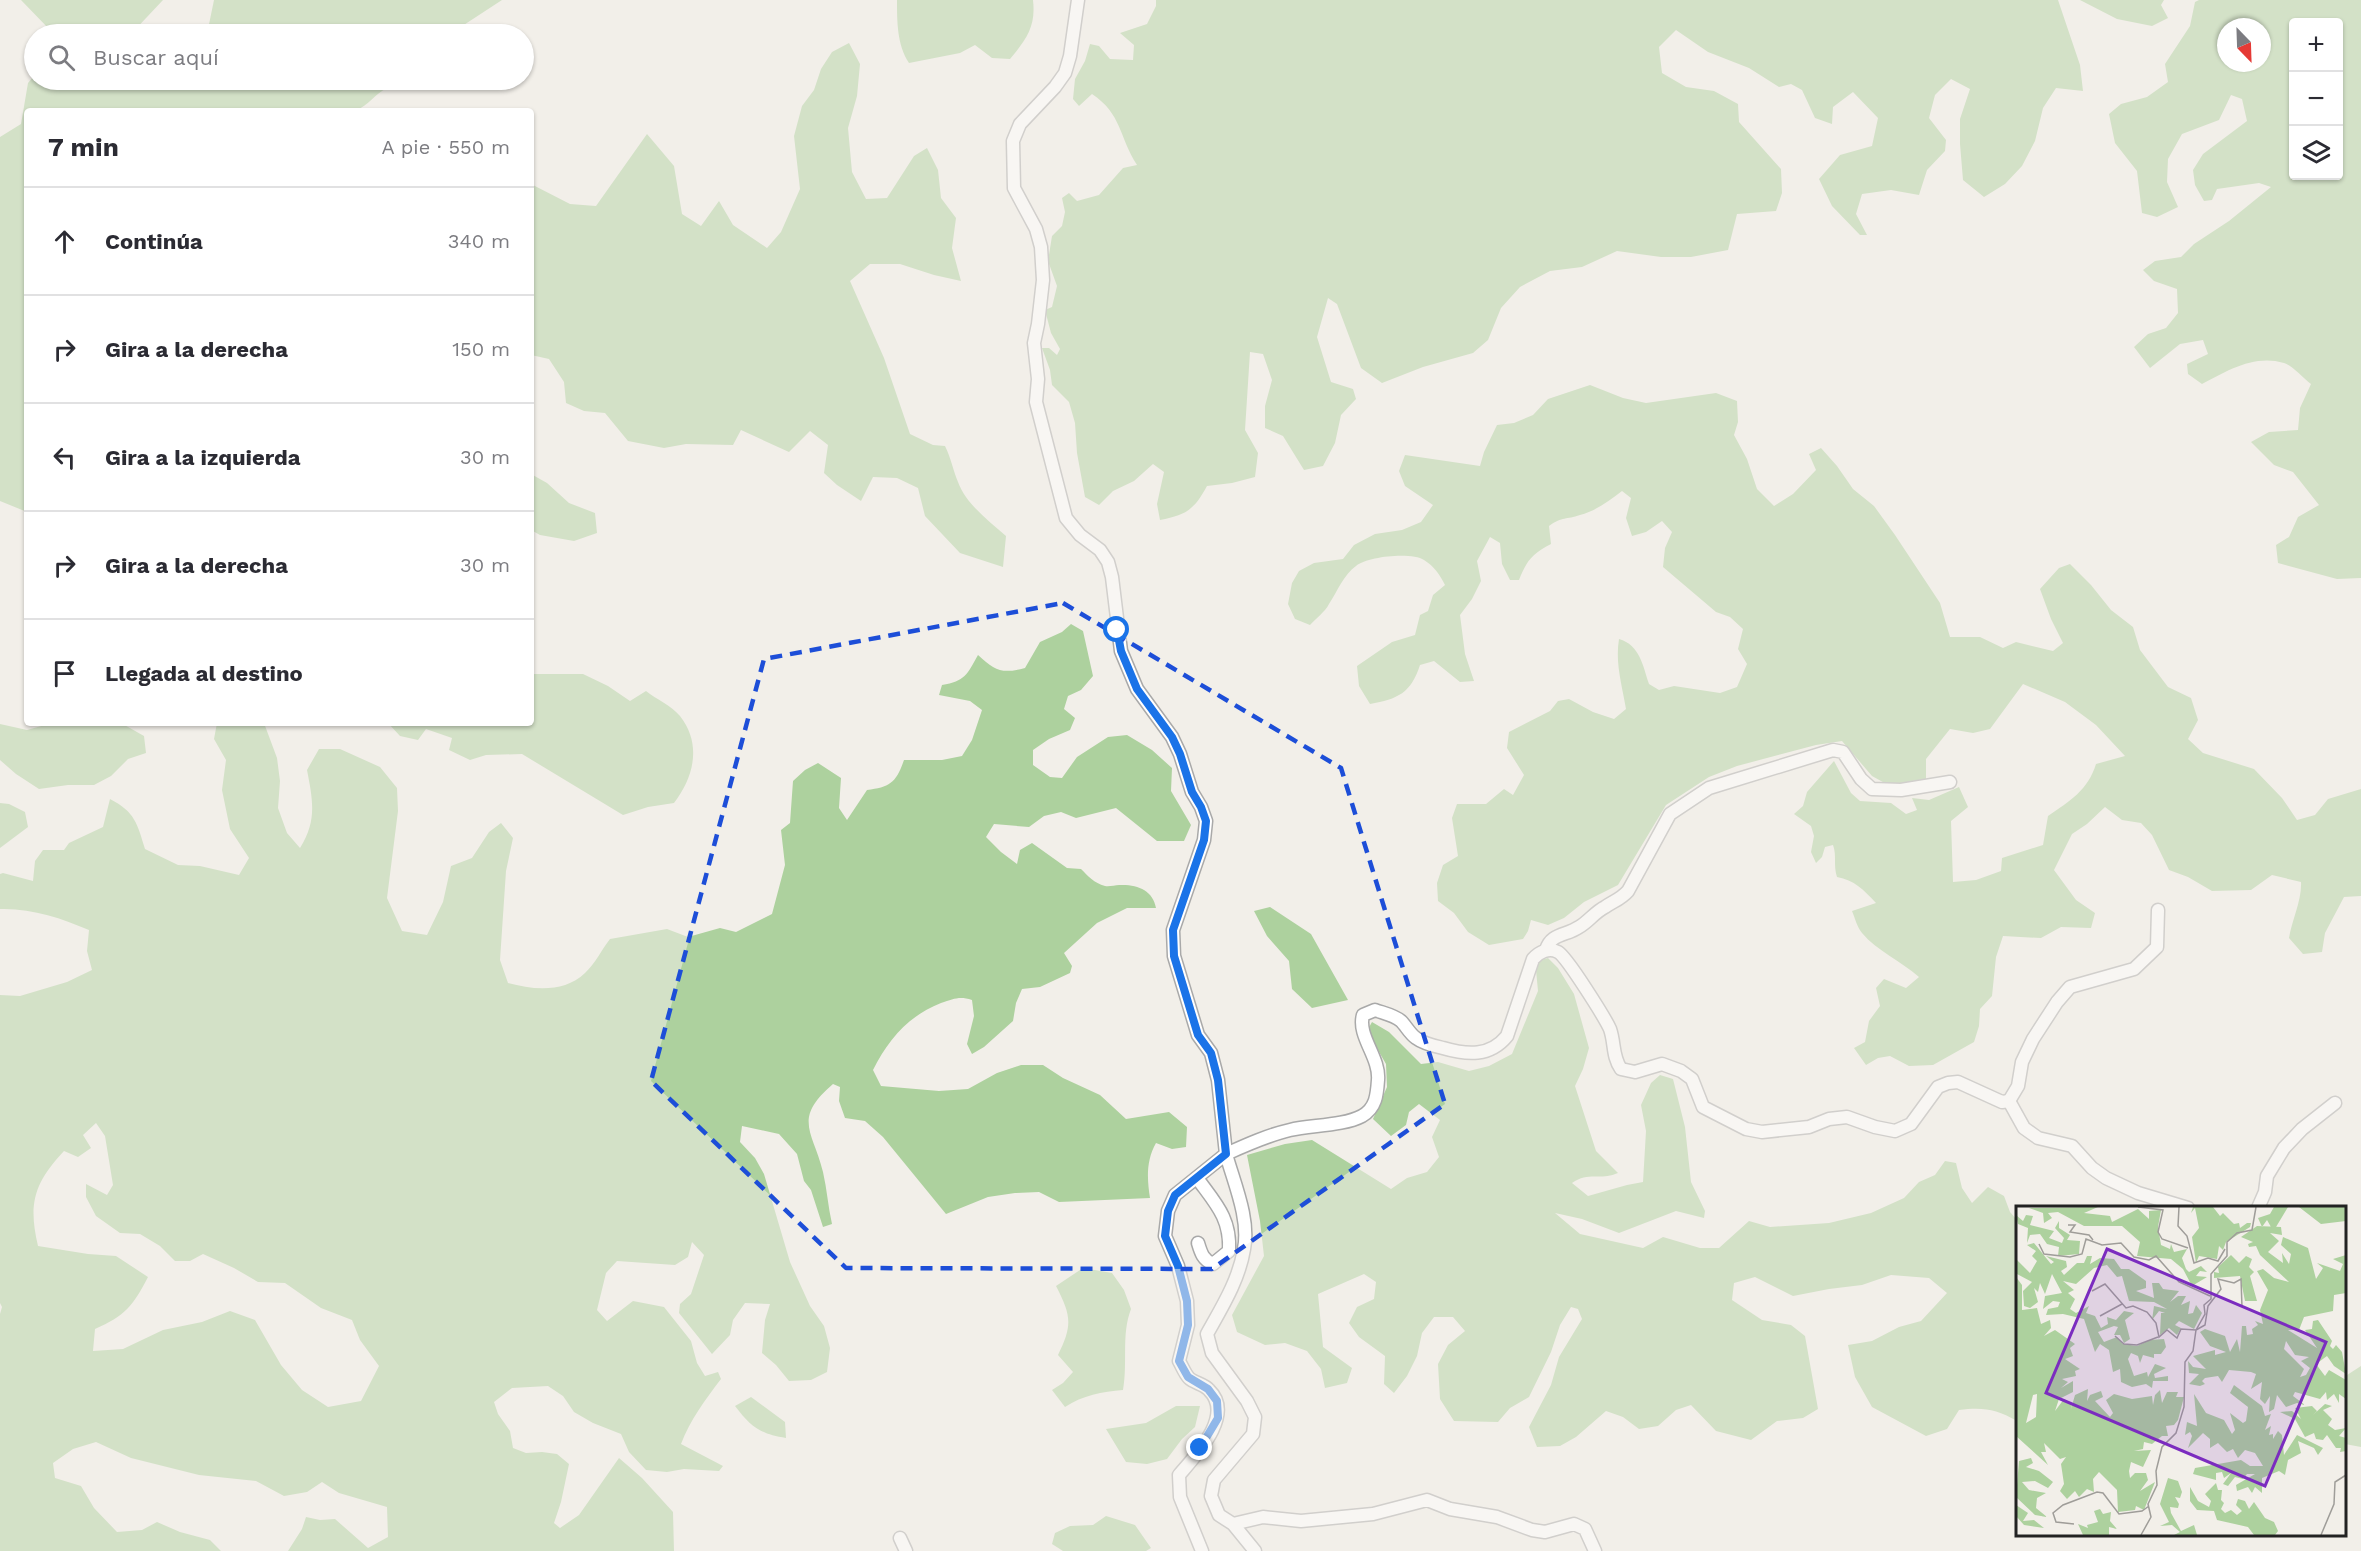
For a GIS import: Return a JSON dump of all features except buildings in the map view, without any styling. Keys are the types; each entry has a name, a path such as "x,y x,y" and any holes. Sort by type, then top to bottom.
{"street":[{"path":"1078,0 1070,56 1065,73 1020,124 1013,141 1014,188 1036,229 1041,247 1043,280 1034,343 1038,379 1036,402 1066,518 1080,535 1100,550 1108,562 1121,651 1137,689 1172,737 1192,792 1206,821 1204,840 1173,930 1174,956 1198,1035 1211,1053 1218,1080 1226,1154 1243,1214 1244,1248 1232,1290 1207,1334 1212,1353 1255,1417 1253,1434 1214,1480 1211,1496 1219,1515 1233,1524 1255,1551"},
{"path":"1546,950 1549,942 1557,935 1580,927 1605,907 1619,901 1628,891 1670,814 1709,788 1833,750 1843,752 1861,779 1872,789 1901,789 1950,782"},
{"path":"1202,1551 1180,1497 1179,1475 1210,1434 1218,1418 1217,1401 1208,1389 1188,1377 1179,1361 1188,1325 1187,1301 1178,1266 1165,1236 1168,1211 1175,1195 1226,1154 1289,1130 1352,1120 1363,1116 1373,1107 1379,1078 1375,1057 1361,1023 1363,1015 1375,1010 1399,1019 1416,1038 1456,1052 1487,1052 1501,1044 1507,1036 1533,959 1539,952 1546,950 1558,952 1600,1010 1613,1038 1615,1060 1621,1069 1635,1072 1662,1064 1681,1071 1692,1078 1703,1107 1746,1129 1762,1132 1809,1127 1829,1119 1847,1117 1895,1131 1911,1124 1938,1087 1947,1083 1958,1082 2002,1102 2009,1101 2018,1086 2022,1062 2033,1039 2057,1002 2070,987 2134,969 2157,947 2158,910"},
{"path":"2009,1101 2024,1128 2038,1137 2072,1146 2092,1168 2106,1178 2138,1193 2181,1206"},
{"path":"2260,1206 2265,1192 2267,1176 2284,1148 2302,1129 2334,1103"},
{"path":"1197,1178 1226,1221 1230,1237 1229,1251 1213,1264 1206,1261 1198,1243"},
{"path":"1233,1524 1263,1517 1300,1521 1373,1514 1401,1508 1415,1501 1427,1500 1450,1509 1497,1517 1532,1530 1545,1532 1574,1524 1585,1529 1595,1551"},
{"path":"900,1538 906,1551"}],"highlighted area":[{"path":"1063,603 1341,768 1445,1104 1212,1269 846,1268 651,1081 764,659"}],"green space":[{"path":"21,0 163,0 140,24 44,24"},
{"path":"214,0 502,0 465,24 209,24"},
{"path":"897,0 1033,0 1032,25 1026,38 1010,59 992,58 975,45 960,53 909,63 900,41"},
{"path":"1156,0 2058,0 2080,65 2083,91 2056,88 2043,108 2035,141 2022,166 2005,184 1984,197 1963,180 1960,119 1970,89 1951,79 1935,95 1929,118 1946,140 1945,151 1927,170 1919,195 1891,190 1862,194 1856,214 1867,235 1860,235 1832,206 1819,179 1840,155 1872,146 1878,118 1853,92 1833,107 1832,124 1815,118 1802,90 1791,84 1779,87 1749,68 1708,52 1676,30 1659,47 1662,73 1686,87 1714,91 1738,104 1739,122 1781,169 1782,193 1776,211 1737,214 1728,250 1691,257 1661,257 1617,251 1582,267 1550,271 1520,287 1501,308 1488,340 1473,353 1423,367 1382,383 1361,368 1337,304 1328,298 1317,337 1331,382 1353,389 1356,399 1341,415 1335,443 1323,466 1304,470 1283,436 1265,428 1265,406 1272,380 1263,354 1250,352 1245,430 1258,453 1255,477 1207,486 1198,501 1188,510 1160,520 1157,504 1164,472 1153,464 1134,481 1113,491 1099,505 1085,497 1077,453 1075,423 1069,402 1052,385 1050,370 1042,348 1049,348 1057,355 1060,349 1051,333 1045,310 1052,307 1057,286 1048,261 1052,236 1062,226 1065,212 1062,198 1069,193 1077,201 1099,195 1123,168 1137,165 1115,118 1102,102 1092,94 1079,106 1073,99 1075,79 1085,61 1090,44 1099,46 1110,59 1133,60 1134,45 1120,33 1147,24 1156,6"},
{"path":"2080,0 2164,0 2161,5 2168,18 2152,26 2117,19"},
{"path":"2199,0 2361,0 2361,578 2337,579 2278,563 2276,545 2289,537 2298,517 2319,505 2293,472 2274,465 2251,442 2269,432 2298,430 2300,408 2311,384 2284,363 2262,361 2241,365 2202,384 2188,374 2187,364 2208,354 2203,340 2180,344 2150,368 2134,347 2148,334 2166,328 2178,313 2177,289 2154,281 2143,270 2155,261 2181,257 2194,244 2229,221 2271,187 2259,183 2217,189 2212,200 2204,201 2195,185 2193,170 2203,154 2247,121 2242,99 2231,95 2219,120 2182,134 2168,159 2167,182 2178,207 2157,217 2142,213 2137,171 2115,143 2109,114 2121,104 2147,97 2168,82 2165,64 2190,26 2195,2"},
{"path":"849,43 860,64 857,96 848,128 852,172 866,199 887,198 914,156 927,148 938,170 941,198 956,218 952,248 961,281 900,264 870,264 850,281 884,358 910,434 933,445 945,446 966,498 1006,536 1003,567 960,553 925,516 918,488 897,478 873,477 861,501 837,485 824,473 828,445 810,431 789,452 741,430 733,445 686,444 664,448 628,441 605,413 584,411 566,403 564,382 549,359 534,356 534,186 570,204 596,206 647,134 674,166 682,214 701,226 719,201 733,225 767,248 781,232 800,189 794,136 802,106 814,90 821,69 832,52"},
{"path":"27,90 384,90 360,108 24,108 24,511 0,501 0,137 21,124"},
{"path":"1590,385 1623,398 1646,403 1716,393 1737,401 1738,422 1734,435 1747,459 1757,489 1774,506 1793,494 1816,470 1809,454 1821,448 1853,489 1874,506 1895,535 1940,603 1950,637 1980,637 2003,648 2016,642 2053,651 2063,643 2040,589 2059,568 2070,564 2111,610 2133,627 2140,650 2168,687 2191,698 2198,720 2188,739 2203,753 2254,769 2282,798 2297,820 2315,815 2328,799 2361,789 2361,896 2344,897 2325,933 2322,952 2303,954 2289,938 2300,896 2301,882 2272,875 2251,890 2212,891 2188,877 2169,870 2152,835 2141,823 2122,820 2105,807 2072,834 2054,870 2076,900 2095,913 2091,928 2061,927 2041,938 2003,936 1996,957 1992,996 1980,1009 1979,1026 1974,1042 1933,1065 1909,1066 1890,1056 1878,1058 1866,1065 1854,1048 1865,1042 1869,1021 1880,1006 1876,988 1884,979 1906,988 1919,977 1862,933 1852,911 1876,903 1849,880 1837,877 1833,845 1825,847 1822,857 1816,863 1811,852 1814,836 1811,826 1794,814 1803,806 1807,792 1834,761 1851,793 1860,801 1891,803 1906,814 1917,810 1912,798 1929,800 1959,787 1968,807 1951,821 1953,882 1976,880 2001,871 2002,858 2043,845 2048,816 2071,800 2083,788 2096,764 2125,756 2096,725 2065,702 2023,684 1990,729 1973,733 1950,729 1926,759 1926,782 1890,786 1872,776 1842,741 1816,745 1737,766 1709,777 1666,805 1618,885 1584,902 1564,918 1548,925 1531,920 1523,939 1489,945 1468,932 1454,913 1438,901 1437,883 1443,865 1458,856 1452,818 1457,804 1486,804 1504,789 1513,795 1524,775 1507,748 1509,732 1550,711 1558,701 1569,699 1593,712 1614,719 1626,709 1618,665 1619,639 1636,651 1649,684 1659,690 1674,686 1720,693 1737,687 1747,664 1738,649 1743,629 1730,617 1716,612 1663,567 1665,548 1672,532 1662,521 1646,532 1632,536 1626,518 1631,498 1622,491 1592,511 1561,519 1549,526 1551,544 1531,558 1519,580 1510,580 1502,564 1500,543 1490,537 1477,561 1481,581 1472,599 1460,615 1465,654 1474,681 1460,682 1434,661 1420,665 1408,688 1388,700 1370,704 1359,686 1357,666 1392,642 1415,635 1420,615 1428,611 1433,595 1445,585 1431,565 1424,560 1400,556 1370,560 1356,566 1341,583 1327,607 1310,625 1295,619 1288,604 1292,583 1299,571 1314,563 1343,559 1354,545 1375,534 1402,530 1421,522 1433,505 1405,486 1399,471 1405,455 1480,466 1497,425 1514,423 1533,415 1548,399"},
{"path":"534,476 547,483 569,503 595,513 597,533 574,541 540,535 534,532"},
{"path":"1071,624 1083,631 1093,676 1081,690 1068,696 1064,709 1075,718 1070,730 1049,739 1033,750 1033,765 1050,777 1062,778 1077,757 1108,737 1127,735 1152,750 1172,768 1171,791 1191,825 1184,841 1157,841 1116,808 1076,818 1061,812 1044,816 1029,827 994,824 986,837 1017,864 1020,850 1032,843 1067,868 1081,869 1101,885 1132,886 1143,889 1151,897 1156,908 1127,908 1097,923 1064,953 1072,966 1070,973 1040,987 1022,989 1016,1003 1013,1021 984,1047 972,1054 967,1044 974,1016 972,1000 956,998 929,1008 909,1022 892,1039 873,1070 881,1086 939,1091 968,1089 997,1073 1021,1065 1043,1065 1063,1078 1100,1095 1126,1119 1169,1112 1187,1127 1186,1147 1172,1149 1156,1143 1150,1156 1148,1170 1150,1198 1059,1202 1039,1192 1015,1193 988,1197 946,1214 883,1137 865,1121 845,1118 839,1101 840,1087 833,1084 820,1096 809,1116 809,1126 823,1172 832,1224 823,1227 811,1190 804,1181 797,1154 779,1134 742,1126 740,1142 755,1158 764,1174 790,1262 810,1306 824,1326 830,1348 827,1372 811,1380 789,1381 762,1353 765,1320 770,1304 745,1303 733,1320 730,1335 712,1354 679,1313 680,1304 691,1294 704,1255 692,1242 688,1257 675,1265 617,1261 606,1273 597,1310 607,1321 633,1301 664,1307 691,1341 697,1363 705,1376 718,1372 721,1379 693,1418 681,1444 723,1466 719,1471 646,1470 629,1452 621,1434 593,1423 574,1412 563,1396 548,1386 512,1388 494,1402 498,1414 510,1431 513,1448 526,1453 557,1454 569,1464 554,1523 560,1528 579,1515 619,1458 642,1478 673,1512 674,1551 288,1551 302,1529 306,1517 320,1520 335,1519 368,1548 388,1537 387,1507 339,1493 322,1482 307,1492 284,1496 256,1481 199,1475 131,1458 96,1442 73,1449 53,1463 55,1478 81,1486 94,1508 117,1532 142,1530 157,1522 180,1532 210,1540 221,1551 0,1551 0,1314 2,1307 0,1303 0,995 20,996 67,982 92,970 87,951 89,930 46,915 23,910 0,909 0,874 33,881 35,861 43,850 64,850 69,843 103,827 110,799 125,809 134,819 145,849 178,865 200,866 239,875 249,858 230,829 222,790 226,760 214,739 216,726 265,726 277,758 280,781 278,808 287,833 300,848 309,829 312,810 307,770 319,749 340,749 380,767 397,788 398,811 387,898 402,931 427,935 443,902 451,866 472,858 489,832 501,823 513,838 506,871 500,960 508,983 538,988 558,987 568,984 585,973 610,939 667,929 688,937 720,928 736,932 772,914 785,865 781,830 790,823 793,781 805,770 818,763 841,778 839,808 847,820 867,790 887,785 895,779 904,760 942,760 962,756 972,740 982,710 970,701 939,695 942,685 961,679 971,668 978,655 999,670 1010,671 1025,668 1040,642 1062,632","holes":["96,1123 105,1136 113,1185 107,1195 86,1184 86,1197 96,1216 120,1233 140,1234 160,1246 175,1261 190,1261 203,1254 258,1282 285,1283 321,1308 352,1320 360,1340 379,1366 361,1401 328,1407 302,1390 281,1365 255,1320 230,1311 202,1322 163,1330 123,1349 93,1351 95,1329 127,1309 138,1296 148,1277 116,1256 38,1246 34,1206 40,1184 64,1151 78,1157 91,1148 83,1135"]},
{"path":"534,674 583,674 608,686 630,701 646,691 677,712 691,738 693,760 686,782 674,803 648,807 623,815 522,754 486,755 470,760 449,750 452,738 426,729 418,740 400,736 391,726 534,726"},
{"path":"0,724 27,730 41,726 126,726 144,736 146,753 128,759 111,776 94,785 68,785 39,789 0,760"},
{"path":"0,803 9,804 25,812 28,827 0,848"},
{"path":"1270,907 1311,934 1348,1000 1312,1008 1292,989 1289,961 1267,936 1254,911"},
{"path":"1548,958 1558,968 1574,994 1589,1048 1575,1086 1596,1151 1618,1173 1578,1179 1572,1183 1588,1196 1643,1182 1646,1131 1641,1105 1651,1083 1660,1075 1673,1079 1685,1127 1691,1182 1705,1211 1704,1218 1676,1211 1619,1233 1582,1219 1555,1213 1580,1234 1643,1248 1663,1237 1700,1248 1719,1248 1749,1221 1770,1227 1829,1223 1871,1213 1904,1198 1919,1182 1935,1175 1945,1161 1956,1163 1962,1188 1972,1203 1988,1187 2004,1196 2010,1212 2016,1219 2016,1421 1989,1410 1959,1410 1947,1429 1926,1436 1872,1407 1855,1377 1848,1345 1872,1341 1899,1327 1921,1321 1947,1293 1929,1278 1891,1275 1862,1285 1793,1296 1755,1277 1734,1283 1732,1300 1762,1320 1791,1325 1805,1336 1818,1409 1803,1418 1777,1421 1751,1440 1716,1431 1691,1405 1676,1410 1658,1426 1639,1429 1623,1417 1606,1411 1576,1437 1560,1446 1537,1447 1529,1427 1551,1385 1559,1357 1582,1319 1578,1309 1571,1307 1560,1325 1551,1352 1529,1397 1510,1408 1498,1422 1454,1421 1440,1399 1438,1364 1448,1345 1465,1331 1453,1317 1434,1317 1422,1333 1417,1356 1407,1376 1394,1393 1384,1384 1385,1356 1359,1337 1349,1323 1357,1307 1374,1299 1376,1282 1364,1274 1318,1294 1323,1347 1352,1368 1347,1383 1325,1388 1321,1369 1307,1351 1285,1343 1265,1345 1237,1332 1232,1315 1264,1256 1260,1221 1247,1155 1285,1144 1312,1140 1391,1189 1407,1178 1427,1172 1439,1157 1432,1137 1440,1120 1419,1104 1409,1112 1406,1125 1391,1136 1373,1119 1387,1087 1386,1064 1367,1031 1372,1022 1389,1032 1421,1064 1438,1062 1469,1071 1489,1066 1512,1054 1538,991 1536,970 1540,960"},
{"path":"1083,1268 1112,1273 1124,1290 1131,1309 1125,1339 1123,1390 1093,1395 1065,1407 1052,1390 1063,1383 1073,1372 1058,1355 1066,1336 1068,1320 1065,1305 1056,1286"},
{"path":"2361,1366 2361,1447 2346,1444 2346,1376"},
{"path":"751,1397 785,1422 786,1438 763,1432 751,1424 735,1406"},
{"path":"1176,1406 1200,1406 1195,1427 1182,1439 1167,1459 1147,1464 1126,1462 1106,1429 1146,1423"},
{"path":"1106,1516 1135,1525 1151,1548 1146,1551 1063,1551 1052,1544 1055,1533 1070,1526 1093,1525"}],"route":[{"path":"1117,630 1121,651 1137,689 1172,737 1192,792 1206,821 1204,840 1173,930 1174,956 1198,1035 1211,1053 1218,1080 1226,1154 1175,1195 1168,1211 1165,1236 1178,1266 1187,1301 1188,1325 1179,1361 1188,1377 1208,1389 1217,1401 1218,1418 1200,1448"}]}
